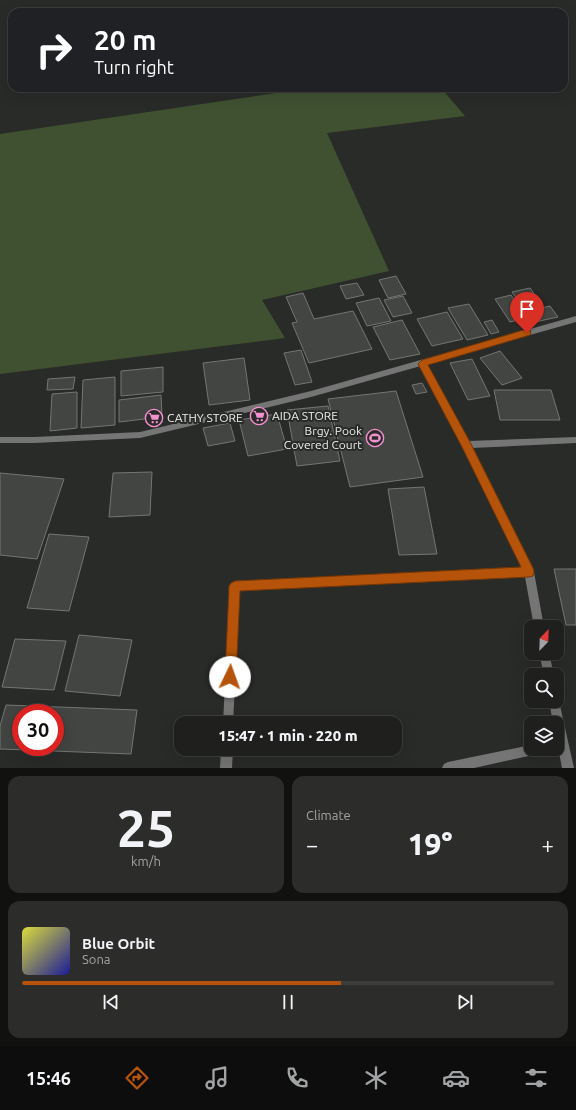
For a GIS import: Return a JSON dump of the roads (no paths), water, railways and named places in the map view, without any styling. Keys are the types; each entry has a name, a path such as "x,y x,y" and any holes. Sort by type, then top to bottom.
{"street":[{"path":"0,440 34,440 140,435 311,394 422,364 576,319"},
{"path":"422,364 466,445 529,572 539,620"},
{"path":"466,445 576,440"},
{"path":"228,716 235,586 529,572"},
{"path":"448,768 524,752"},
{"path":"226,768 227,756"},
{"path":"564,756 568,768"}],"place":[{"name":"AIDA STORE","path":"259,416"},
{"name":"CATHY STORE","path":"154,418"},
{"name":"Brgy. Pook Covered Court","path":"375,438"}]}
